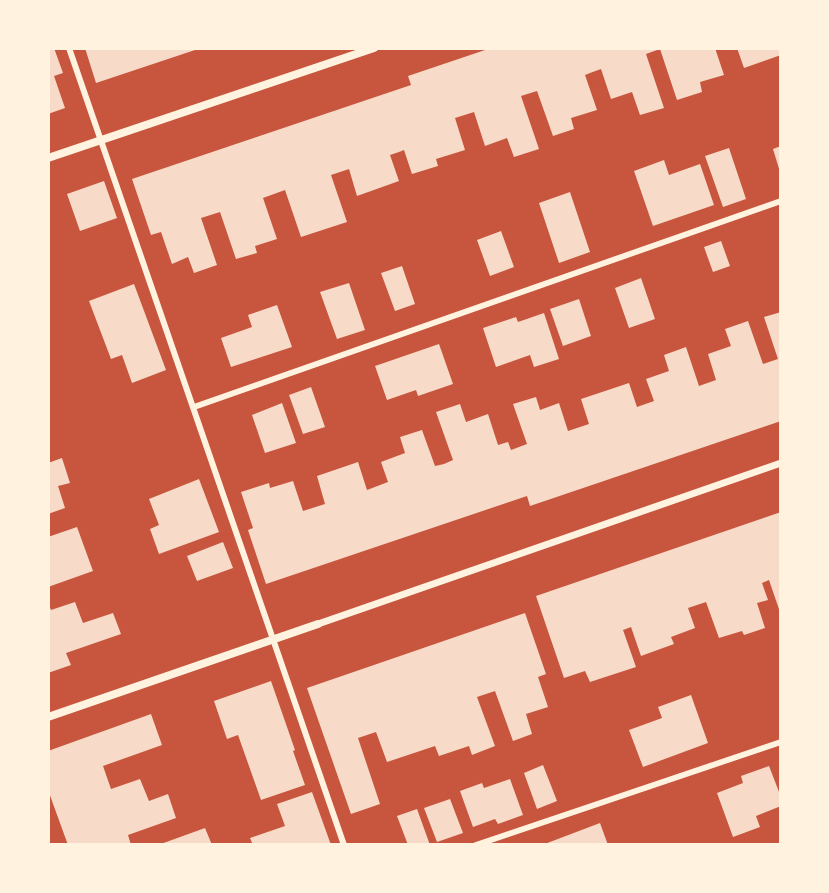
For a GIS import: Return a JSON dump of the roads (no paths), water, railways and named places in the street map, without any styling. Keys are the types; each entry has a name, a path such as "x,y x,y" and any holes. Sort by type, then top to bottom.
{"street":[{"path":"48,158 374,48"},
{"path":"48,717 781,463"}],"lane":[{"path":"69,48 344,845"},
{"path":"194,407 781,201"},
{"path":"476,845 781,742"}]}
